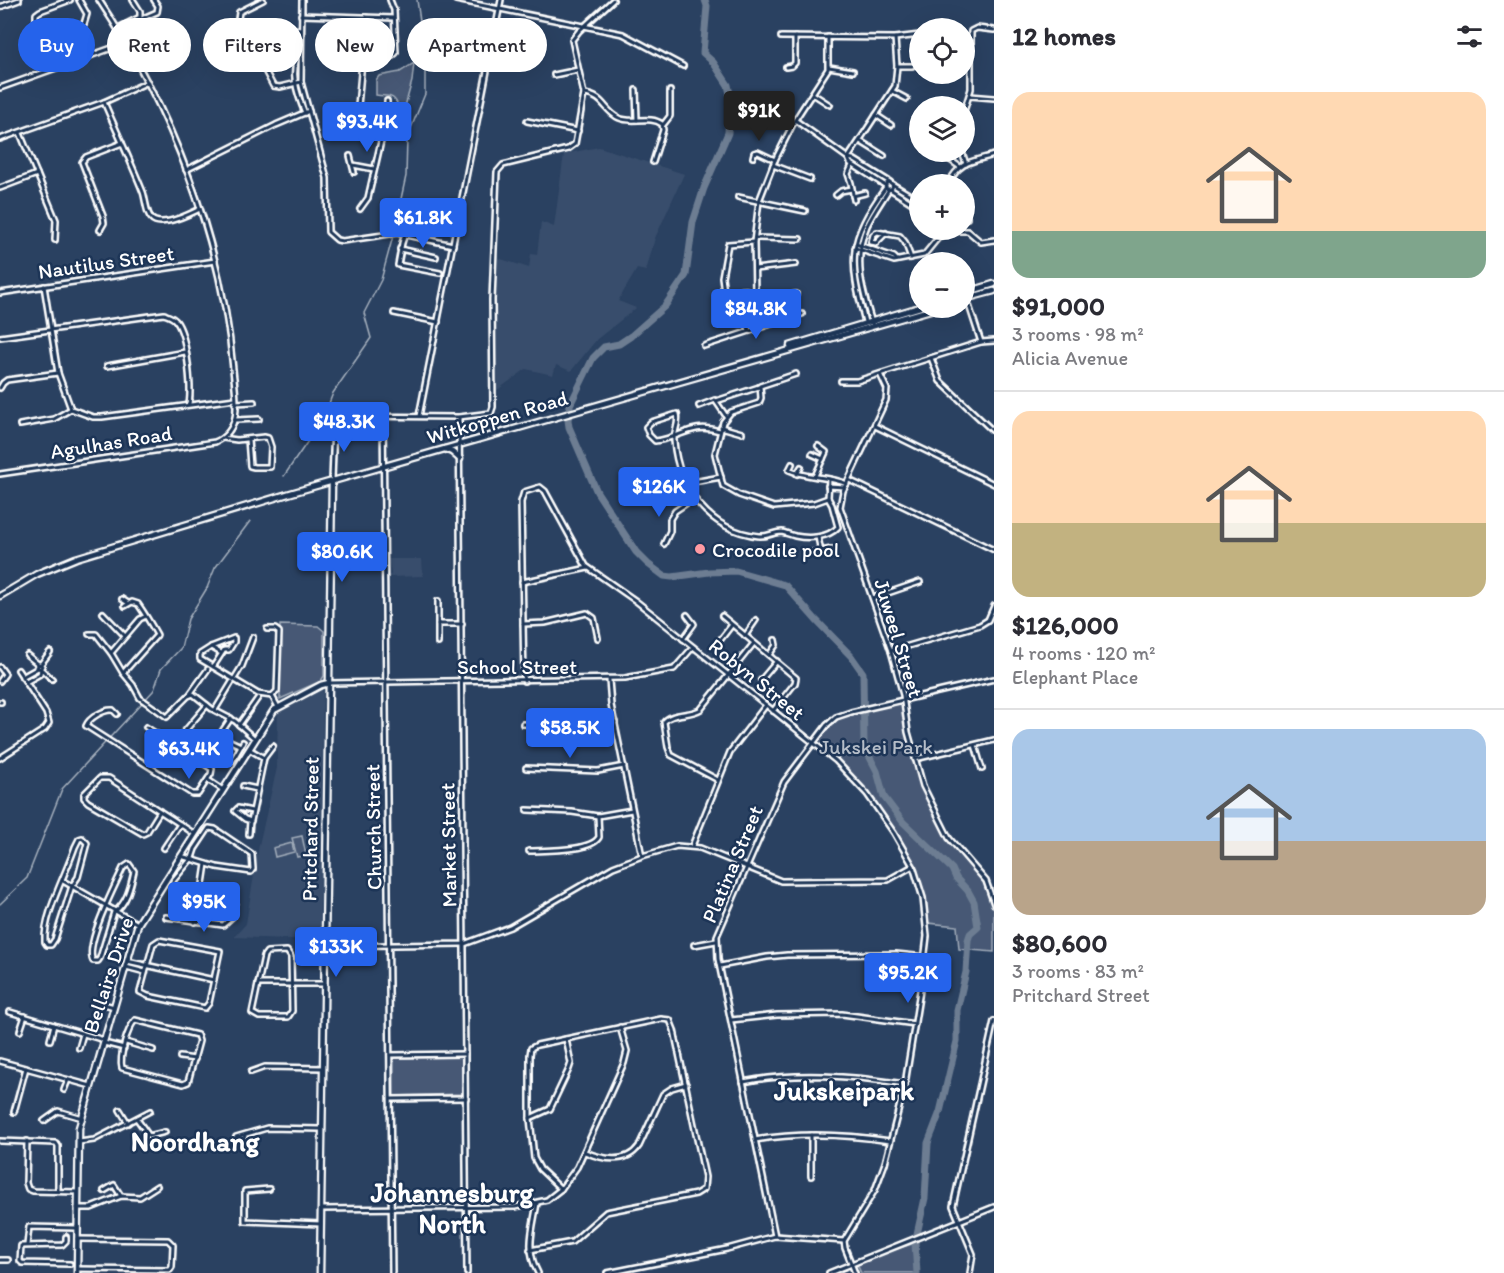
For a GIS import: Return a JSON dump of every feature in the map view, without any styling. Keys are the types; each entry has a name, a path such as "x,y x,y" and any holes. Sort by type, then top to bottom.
{"street":[{"path":"0,7 19,0"},
{"path":"70,0 36,14 36,21 43,37 49,38 84,24 87,14 79,0"},
{"path":"99,0 111,18"},
{"path":"133,0 141,13 139,18"},
{"path":"142,18 158,12 158,6 154,0"},
{"path":"263,0 239,12 238,19 273,86 280,87 301,82"},
{"path":"302,0 301,15 394,18 390,0"},
{"path":"456,0 585,25 631,37 683,66"},
{"path":"498,18 501,0"},
{"path":"383,417 459,417 491,413 493,407 492,300 497,172 506,164 570,148 575,144 584,94 572,40 613,0"},
{"path":"395,28 397,48 395,55"},
{"path":"970,96 972,31 977,28 994,30"},
{"path":"781,37 909,36"},
{"path":"786,67 791,67 795,63 795,37"},
{"path":"721,315 744,310 752,301 755,291 754,240 759,201 775,160 795,120 829,66 828,37"},
{"path":"848,158 892,91 897,66 895,38"},
{"path":"0,88 107,50"},
{"path":"829,66 853,71"},
{"path":"897,66 909,66"},
{"path":"554,75 578,70"},
{"path":"142,72 186,170 201,209 216,261 225,302 236,420 224,437"},
{"path":"296,72 296,94 307,112 319,143 327,178 327,228 331,235 337,240 345,241 397,233 453,245"},
{"path":"301,72 307,112"},
{"path":"361,72 357,117 359,122 381,139"},
{"path":"419,416 487,72"},
{"path":"0,139 105,102 148,82"},
{"path":"636,90 637,120"},
{"path":"653,162 663,125 670,116 670,91"},
{"path":"892,91 907,99"},
{"path":"584,94 598,98 612,114 620,119 657,121 663,125"},
{"path":"813,94 830,105"},
{"path":"975,96 994,98"},
{"path":"360,209 367,201 387,115 387,101"},
{"path":"105,102 143,191 152,219 157,222 175,219 201,209"},
{"path":"186,170 307,112"},
{"path":"876,115 891,124"},
{"path":"795,120 848,158 909,194 906,199"},
{"path":"527,121 578,130"},
{"path":"20,132 57,224 55,240"},
{"path":"859,141 884,156"},
{"path":"100,230 104,223 103,216 82,162 86,157 122,143"},
{"path":"753,157 755,152 758,152 775,160"},
{"path":"955,174 960,166 994,155"},
{"path":"351,156 354,172"},
{"path":"848,158 852,165 909,201"},
{"path":"954,162 960,166"},
{"path":"353,165 374,170"},
{"path":"773,165 810,179"},
{"path":"852,165 848,173 853,198 865,193"},
{"path":"868,174 870,170"},
{"path":"0,188 37,174"},
{"path":"869,325 854,278 855,246 862,225 891,183"},
{"path":"836,195 841,191 852,189"},
{"path":"738,197 805,211"},
{"path":"869,325 860,279 860,248 873,211"},
{"path":"440,273 398,265 400,249 408,219 451,226"},
{"path":"926,252 938,238 962,230 970,232 981,242 994,240"},
{"path":"886,233 876,243 871,242 875,232 886,233 902,237 909,253"},
{"path":"796,294 772,299 755,291 725,292 722,284 728,244 754,240 800,239"},
{"path":"855,246 894,261 909,258"},
{"path":"400,249 436,256"},
{"name":"Nautilus Street","path":"0,293 216,261"},
{"path":"755,269 796,264"},
{"path":"975,292 994,284"},
{"path":"45,286 58,374 71,410"},
{"path":"975,294 994,291"},
{"path":"784,298 789,318"},
{"path":"744,310 749,331"},
{"name":"Witkoppen Road","path":"869,325 909,311"},
{"path":"394,313 438,322"},
{"path":"0,336 164,314 174,318 179,325 186,352 190,388 189,404"},
{"path":"704,346 802,314"},
{"name":"Witkoppen Road","path":"0,596 37,574 73,559 768,355 813,338 909,315"},
{"path":"973,318 981,342"},
{"path":"841,381 853,382 981,342 994,341"},
{"path":"107,366 186,352"},
{"path":"931,358 940,381 994,432"},
{"path":"0,388 7,380 58,374"},
{"path":"699,406 711,400 716,401 796,374"},
{"name":"Juweel Street","path":"880,374 887,389 887,398 846,486 840,507 891,651 904,700 915,759 925,790 956,848 985,879 994,904"},
{"path":"759,387 761,402 731,412 726,416 721,429 715,454 723,486 772,507 812,503 828,498"},
{"path":"716,401 726,416"},
{"path":"20,425 54,420 71,410 97,417 189,404 254,402"},
{"path":"742,433 704,426 682,432 673,438 653,440 646,427 651,422 677,414 678,421 673,438 679,463 693,499 714,520 749,534 763,536 784,532 796,536 818,537 838,528 838,521 828,498 829,479"},
{"name":"Pritchard Street","path":"320,1273 334,422 343,415 383,417"},
{"name":"Church Street","path":"383,417 392,1273"},
{"name":"Market Street","path":"459,417 467,1273"},
{"path":"236,420 259,419"},
{"path":"875,426 994,484"},
{"name":"Agulhas Road","path":"0,474 215,442 224,437 230,440 264,437 268,438 272,447 270,467 250,466 248,439"},
{"path":"815,476 826,451 818,446"},
{"path":"445,449 460,459"},
{"path":"812,454 823,459"},
{"path":"792,464 789,470 797,474 829,479 994,550"},
{"path":"797,474 801,467"},
{"path":"686,483 721,477"},
{"path":"828,486 833,484 846,486"},
{"path":"522,582 588,568 544,491 537,487 524,492 521,498 522,582 524,681"},
{"path":"664,544 670,531 670,519 677,509 693,499"},
{"path":"818,537 821,552"},
{"path":"810,553 832,549"},
{"name":"Robyn Street","path":"588,568 636,601 836,761 858,782 888,825 913,866 920,884 927,936 905,1084 878,1183 844,1240"},
{"path":"873,598 920,582"},
{"path":"122,599 126,605 138,604 156,636 123,673"},
{"path":"438,601 438,643"},
{"path":"891,651 980,625 988,620 994,606"},
{"path":"104,613 125,636"},
{"path":"523,624 545,623 587,613 594,618 598,638"},
{"path":"683,639 694,623 687,615"},
{"path":"722,616 731,626 795,677 796,681 772,711"},
{"path":"111,652 144,617"},
{"path":"745,636 756,620"},
{"path":"438,624 462,624"},
{"path":"717,644 731,626"},
{"path":"267,629 276,629 279,632 277,691 272,696"},
{"path":"89,634 95,633 111,652 141,699 167,717 190,694 208,669"},
{"path":"214,710 242,666 253,637"},
{"path":"213,667 221,653 225,649 229,650 234,639 201,652 200,657 213,667 233,681 258,694 272,696"},
{"path":"768,655 776,645 775,640"},
{"path":"718,780 671,755 663,724 668,718 700,710 754,643"},
{"path":"211,647 221,653"},
{"name":"School Street","path":"329,683 632,678 674,669 693,647"},
{"path":"22,677 39,666 50,652"},
{"path":"27,655 52,679"},
{"path":"761,680 777,661"},
{"path":"26,682 40,674 39,666"},
{"path":"0,667 5,675 0,681"},
{"path":"0,758 48,726 48,717 18,670"},
{"path":"609,680 611,702 642,856"},
{"name":"Platina Street","path":"775,1236 720,966 717,940 782,788 834,719 855,711 994,680"},
{"name":"Bellairs Drive","path":"77,1271 79,1142 82,1118 138,924 274,710 278,706 329,683"},
{"path":"190,694 231,718 255,739"},
{"path":"272,696 278,706"},
{"path":"239,725 258,698"},
{"path":"184,732 207,705"},
{"path":"692,846 732,748 766,705"},
{"path":"117,714 112,709 108,710 86,724 88,728 110,743 192,794 198,794 208,780 212,769 146,727"},
{"path":"211,748 231,718"},
{"path":"523,724 592,727 615,722"},
{"path":"219,736 241,746"},
{"path":"915,759 994,740"},
{"path":"233,760 243,742"},
{"path":"975,744 982,769"},
{"path":"249,834 264,758 273,746"},
{"path":"249,749 264,758"},
{"path":"526,768 600,771 624,766"},
{"path":"159,811 147,832 142,834 88,802 84,794 97,781 106,777 195,834"},
{"path":"208,780 223,790"},
{"path":"243,786 257,789"},
{"path":"250,821 236,814 235,810 239,808 252,811"},
{"path":"527,810 598,816 633,810"},
{"path":"529,851 563,849 594,843 599,837 598,816"},
{"path":"164,848 180,824"},
{"path":"181,856 192,858 206,864 251,872 254,869 251,852 210,828 206,830 193,851 192,858 176,876 172,886 180,889 234,894 235,902"},
{"path":"82,838 87,841 87,844 78,877 72,886 55,939 51,945 46,944 45,933 75,848 79,839 82,838"},
{"path":"326,946 389,947 464,944 504,929 608,870 642,856 673,847 692,846 779,881 888,880 913,866"},
{"path":"126,864 131,865 134,873 126,899 121,908 114,912 100,958 98,961 93,961 92,949 106,907 123,868 126,864"},
{"path":"195,922 206,864"},
{"path":"63,881 138,924"},
{"path":"166,918 224,925 232,917"},
{"path":"694,945 717,940"},
{"path":"156,941 210,948 219,951 220,954 208,1005 202,1008 141,993 140,988 145,972 153,944 156,941"},
{"path":"286,951 291,957 291,1015 278,1018 257,1017 253,1014 258,984 266,952 286,951"},
{"path":"720,966 788,955 897,954 925,957"},
{"path":"126,964 213,980"},
{"path":"126,964 145,972"},
{"path":"258,984 324,984"},
{"path":"104,1004 114,1007"},
{"path":"10,1012 124,1048"},
{"path":"731,1020 770,1015 842,1014 915,1024"},
{"path":"20,1031 25,1016"},
{"path":"530,1250 572,1242 601,1215 608,1212 696,1194 704,1189 705,1182 672,1021 661,1018 535,1045 530,1053 530,1118 536,1162 561,1189"},
{"path":"136,1020 195,1034 199,1039 189,1081 183,1084 123,1069 120,1063 126,1042 133,1022 136,1020"},
{"path":"970,1273 973,1254 953,1211 953,1200 994,1021"},
{"path":"50,1040 54,1025"},
{"path":"321,1209 515,1207 549,1199 561,1189 585,1152 626,1059 626,1048 620,1027"},
{"path":"79,1048 83,1034"},
{"path":"530,1118 550,1109 569,1069 571,1063 566,1038"},
{"path":"126,1042 153,1050"},
{"path":"989,1045 994,1046"},
{"path":"390,1055 465,1054"},
{"path":"180,1057 195,1059"},
{"path":"0,1060 91,1086"},
{"path":"251,1071 267,1066 323,1068"},
{"path":"14,1112 26,1068"},
{"path":"743,1082 771,1077 849,1076 905,1084"},
{"path":"64,1090 68,1080"},
{"path":"585,1152 607,1159 633,1153 639,1146 663,1094 672,1088 686,1084"},
{"path":"391,1099 466,1098"},
{"path":"120,1110 128,1123"},
{"path":"79,1142 94,1140 150,1111"},
{"path":"44,1121 58,1112 82,1118"},
{"path":"137,1119 150,1137 165,1132"},
{"path":"245,1136 267,1128 321,1129"},
{"path":"811,1135 811,1176"},
{"path":"756,1140 781,1136 846,1135 890,1141"},
{"path":"0,1141 52,1142 57,1145 58,1191"},
{"path":"27,1141 27,1188 33,1191 78,1192"},
{"path":"105,1191 115,1184 121,1196"},
{"path":"77,1208 91,1208 121,1196 140,1197 157,1186"},
{"path":"268,1189 245,1191 243,1218 246,1221 321,1224"},
{"path":"537,1203 530,1250 532,1262 538,1273"},
{"path":"829,1273 994,1208"},
{"path":"27,1245 29,1227 77,1228"},
{"path":"607,1273 734,1247 775,1236 844,1240 855,1273"},
{"path":"66,1237 62,1245 21,1246 22,1263 70,1264"},
{"path":"77,1239 168,1240 173,1245 170,1270 77,1271"},
{"path":"0,1260 8,1260"}],"shaded area":[{"path":"599,147 684,174 655,238 646,271 637,269 618,301 636,308 597,339 571,371 556,365 553,375 526,369 496,391 495,305 498,258 529,268 531,254 537,255 541,222 554,227 564,154"},
{"path":"388,559 422,559 423,576 387,577 391,574"},
{"path":"323,691 320,940 234,937 246,924 259,845 277,768 278,710"}],"green space":[{"path":"407,68 407,72 413,72 404,110 400,109 391,97 376,95 376,80 379,76 400,72"},
{"path":"280,625 318,626 324,631 324,676 321,681 280,699"},
{"name":"Jukskei Park","path":"904,700 918,764 928,794 942,824 985,880 994,900 994,952 959,949 957,926 928,923 915,870 889,822 855,779 815,742 826,726 836,717"},
{"path":"302,836 306,855 297,857 292,838"},
{"path":"292,843 294,852 275,857 273,848"},
{"path":"462,1057 462,1094 394,1096 394,1058"},
{"path":"915,1243 917,1273 861,1273 856,1262"}],"waterway":[{"path":"394,231 406,176 407,138 425,94 425,56 417,0"},
{"path":"705,0 707,6 703,53 713,62 728,85 730,94 728,133 704,188 693,222 686,275 665,306 631,336 619,344 604,347 593,358 570,405 569,427 597,492 636,552 648,564 664,576 736,571 785,585 851,656 863,673 864,746 877,771 884,797 903,822 952,869 974,902 978,927 970,934 968,940 966,972 957,1010 957,1041 940,1112 928,1143 925,1198 915,1243 917,1273"},
{"path":"284,476 323,419 333,393 371,338 364,313 381,280 393,236"},
{"path":"0,904 27,878 62,789 154,690 161,669 181,648 188,619 207,588 215,568 250,521"}],"place":[{"name":"Crocodile pool","path":"700,549"}],"district":[{"name":"Jukskeipark","path":"844,1090"},
{"name":"Noordhang","path":"195,1141"},
{"name":"Johannesburg North","path":"452,1208"}]}
